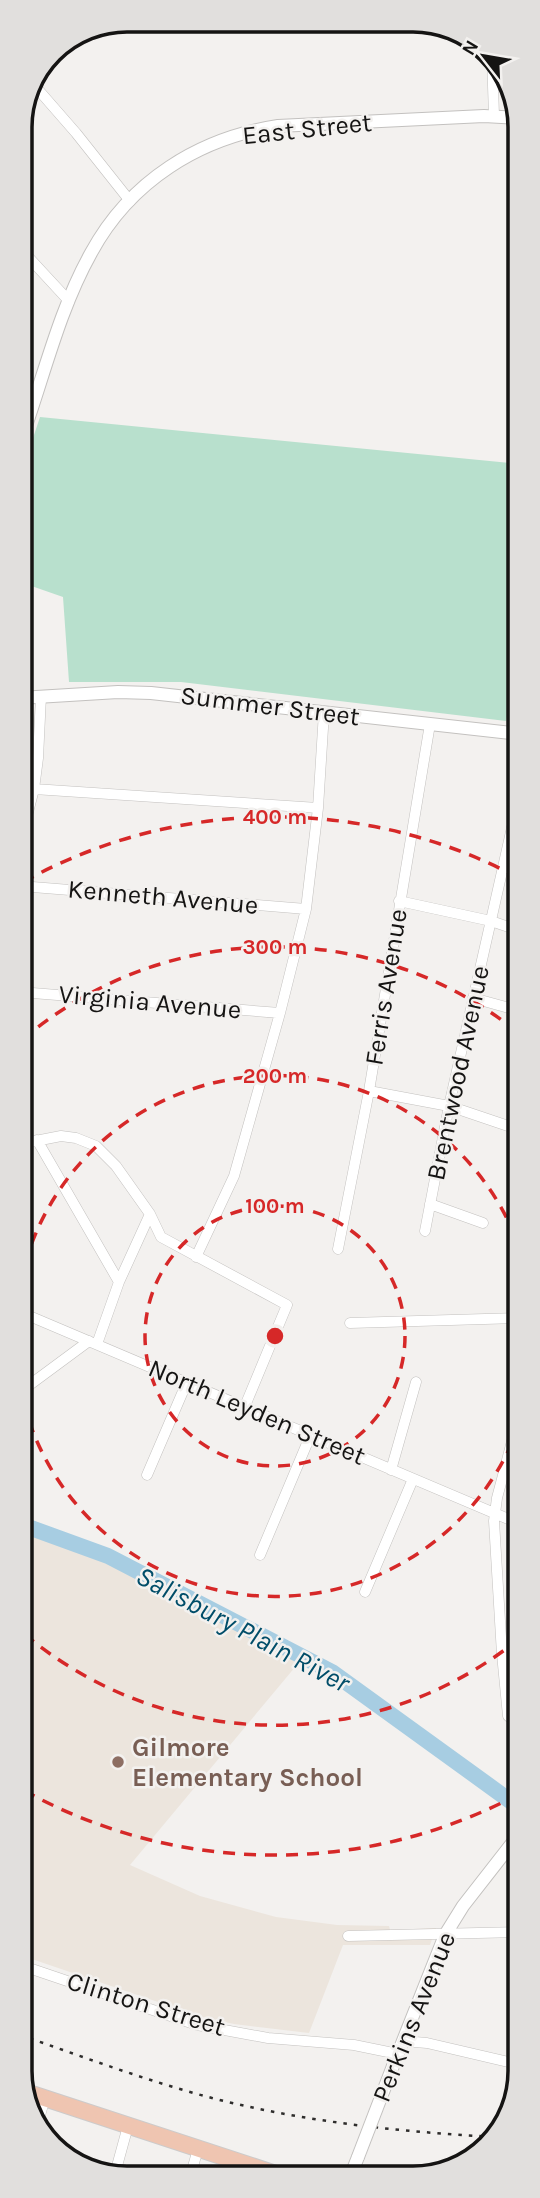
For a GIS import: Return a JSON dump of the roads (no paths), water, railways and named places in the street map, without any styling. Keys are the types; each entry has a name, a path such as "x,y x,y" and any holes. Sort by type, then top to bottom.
{"main road":[{"path":"35,2095 251,2166"}],"street":[{"path":"493,75 494,116"},
{"path":"39,90 130,201"},
{"name":"East Street","path":"32,409 69,301 90,254 102,234 130,201 176,162 219,141 252,130 305,124 508,117"},
{"path":"32,262 69,301"},
{"name":"Summer Street","path":"32,697 151,693 508,733"},
{"path":"32,798 38,758 41,696"},
{"path":"196,1257 234,1176 306,909 318,808 324,712"},
{"name":"Ferris Avenue","path":"338,1249 369,1091 430,724"},
{"path":"34,789 318,808"},
{"name":"Brentwood Avenue","path":"425,1231 449,1106 508,845"},
{"name":"Kenneth Avenue","path":"32,887 306,909"},
{"path":"399,901 508,927"},
{"name":"Virginia Avenue","path":"32,993 280,1013"},
{"path":"473,998 508,1008"},
{"path":"369,1091 449,1106 508,1126"},
{"path":"31,1141 69,1137 96,1146 116,1166 150,1214 161,1237 287,1305 245,1406"},
{"path":"37,1140 119,1283"},
{"path":"430,1204 483,1223"},
{"path":"31,1384 93,1342 150,1214"},
{"name":"North Leyden Street","path":"31,1317 508,1519"},
{"path":"350,1323 508,1318"},
{"path":"147,1475 187,1381"},
{"path":"391,1470 416,1382"},
{"path":"260,1555 310,1434"},
{"path":"508,1460 495,1513 495,1548 508,1716"},
{"path":"365,1592 413,1479"},
{"name":"Perkins Avenue","path":"355,2166 445,1935 463,1906 508,1848"},
{"path":"348,1936 508,1932"},
{"name":"Clinton Street","path":"31,1969 197,2025 268,2038 354,2045 395,2060"},
{"path":"403,2041 427,2043 508,2061"},
{"path":"41,2112 45,2098"},
{"path":"117,2165 128,2126"},
{"path":"193,2166 198,2149"}],"waterway":[{"name":"Salisbury Plain River","path":"31,1528 108,1556 332,1672 508,1799"}],"railway":[{"path":"31,2039 164,2084 282,2114 353,2125 483,2136"}],"place":[{"name":"Gilmore Elementary School","path":"118,1762"}]}
